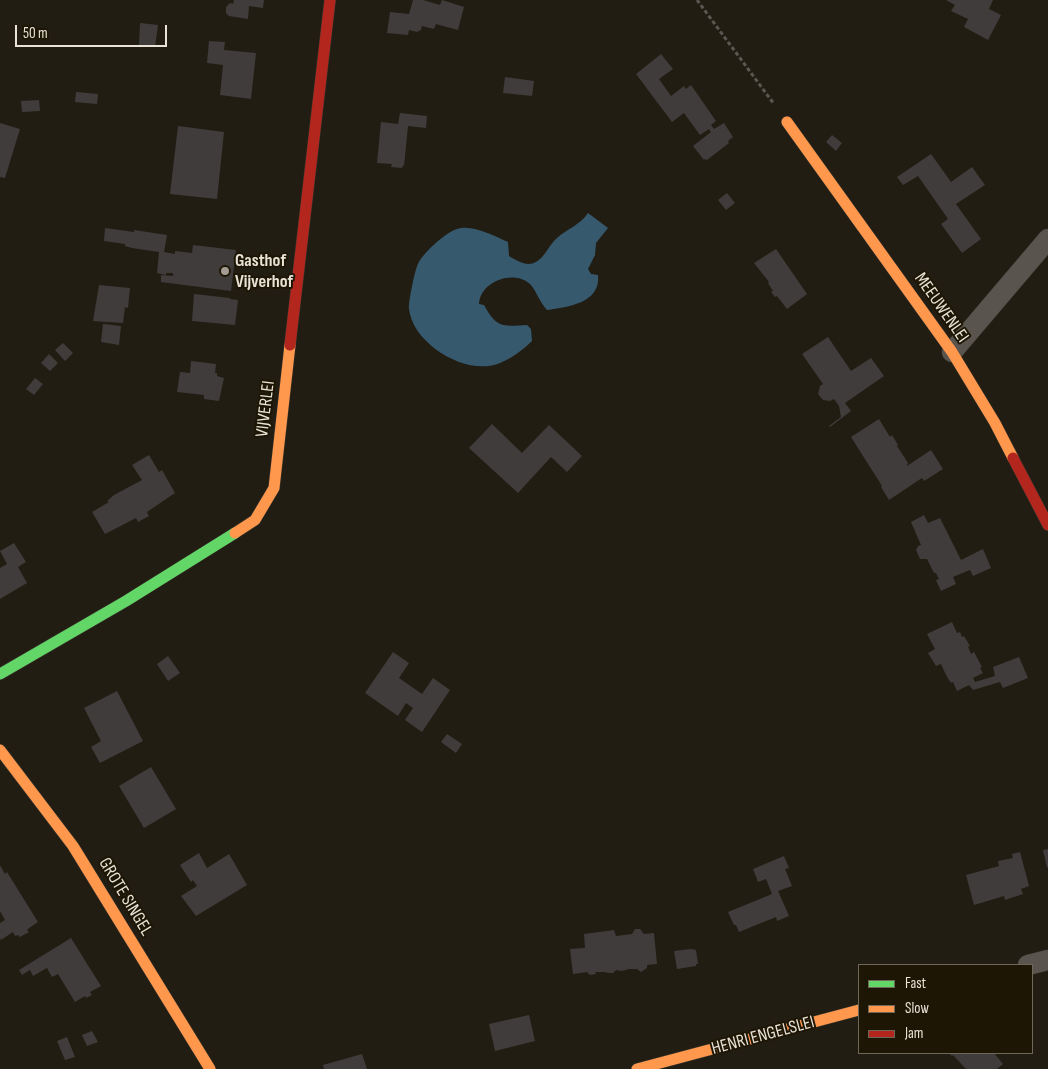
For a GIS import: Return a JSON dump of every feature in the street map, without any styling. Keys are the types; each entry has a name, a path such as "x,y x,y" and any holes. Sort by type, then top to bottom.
{"street":[{"name":"VIJVERLEI","path":"0,674 126,601 255,520 274,488 330,0"},
{"name":"MEEUWENLEI","path":"787,122 952,352 995,423 1048,525"},
{"path":"952,352 1048,239"},
{"name":"GROTE SINGEL","path":"0,750 73,846 210,1069"},
{"path":"1032,964 1048,960"},
{"name":"HENRI ENGELSLEI","path":"637,1069 858,1010"}],"path":[{"path":"697,0 787,122"}],"water":[{"path":"588,213 608,228 596,243 595,255 588,269 591,274 598,275 598,284 589,298 573,305 547,310 530,284 515,278 498,280 485,289 481,296 479,304 484,305 496,322 511,326 527,325 531,329 532,341 517,354 500,363 487,366 473,366 458,362 444,355 420,335 409,309 415,272 424,255 447,234 463,228 483,231 508,242 509,256 522,263 529,264 536,262 542,257 557,238 581,221"}],"building":[{"path":"234,0 264,0 263,8 249,6 248,19 229,16 226,13 226,7 230,3 233,4"},
{"path":"413,0 423,0 440,5 442,0 464,7 458,30 436,24 434,29 422,26 421,30 417,32 409,30 408,35 387,33 390,12 409,14"},
{"path":"946,0 993,0 989,9 1001,15 988,40 964,27 968,19 951,11 955,5"},
{"path":"140,23 158,25 155,47 139,45"},
{"path":"209,41 225,42 224,50 256,53 251,99 220,95 223,65 207,63"},
{"path":"661,54 673,69 659,79 671,96 684,86 686,89 691,85 716,121 711,125 714,129 724,123 733,137 728,141 729,143 707,160 704,160 693,146 711,132 709,129 700,135 684,113 672,122 636,74"},
{"path":"505,77 534,81 532,96 503,93"},
{"path":"76,92 98,94 97,104 75,102"},
{"path":"39,100 40,111 22,112 21,101"},
{"path":"400,113 427,116 426,128 408,126 404,166 402,168 391,167 392,164 377,163 381,122 398,124"},
{"path":"0,123 20,129 5,178 0,177"},
{"path":"178,126 224,132 217,199 170,194"},
{"path":"832,135 842,143 836,151 826,142"},
{"path":"931,154 951,182 972,167 985,185 956,204 981,239 962,253 941,224 948,219 918,176 903,185 897,177"},
{"path":"727,193 735,203 726,210 718,200"},
{"path":"105,228 167,235 164,252 175,254 175,251 192,253 193,245 236,250 231,291 161,282 161,275 173,276 173,273 166,273 166,275 157,273 159,252 104,241"},
{"path":"776,249 807,294 787,309 777,296 775,297 771,292 773,291 769,282 754,263"},
{"path":"99,285 130,288 128,308 125,307 123,323 93,321"},
{"path":"194,294 238,300 235,325 192,321"},
{"path":"103,324 121,326 119,345 101,342"},
{"path":"828,337 851,371 871,358 884,376 845,403 851,411 830,427 841,417 839,406 834,399 830,401 823,400 818,394 820,386 823,384 802,354"},
{"path":"63,343 73,353 65,361 55,350"},
{"path":"49,354 58,363 50,371 41,363"},
{"path":"191,361 216,364 215,373 217,373 217,376 224,378 219,401 204,399 204,395 177,392 180,372 190,373"},
{"path":"35,378 43,384 34,395 26,389"},
{"path":"879,419 890,437 892,435 898,445 908,463 907,466 931,450 943,469 924,481 922,478 889,500 851,437"},
{"path":"492,424 522,453 549,425 582,456 567,472 551,457 518,493 469,448"},
{"path":"149,455 159,472 162,470 175,493 147,512 149,516 138,522 136,518 105,534 92,512 109,502 107,501 114,495 142,480 132,465"},
{"path":"924,515 928,523 940,518 961,560 983,549 991,568 973,576 970,570 953,577 956,584 941,591 936,580 939,579 936,573 934,573 927,559 920,559 916,550 921,545 911,522"},
{"path":"14,543 26,562 18,567 27,583 0,599 0,568 7,564 0,551"},
{"path":"952,622 957,633 960,632 962,637 964,636 970,646 968,647 971,654 974,652 982,667 980,668 983,673 973,678 975,682 995,676 993,667 1019,657 1028,678 1003,688 1000,682 973,690 969,685 957,691 941,664 936,666 928,653 935,649 927,634"},
{"path":"393,652 409,663 399,678 422,694 433,678 450,690 422,732 405,720 413,708 406,703 398,716 365,693"},
{"path":"168,656 180,673 168,681 157,664"},
{"path":"117,691 143,741 100,763 91,747 101,741 84,708"},
{"path":"447,734 462,744 456,753 441,742"},
{"path":"151,767 176,809 144,828 119,786"},
{"path":"1048,849 1048,867 1047,868 1043,850"},
{"path":"1020,852 1029,886 1021,889 1023,894 1005,900 1004,896 974,905 966,875 999,866 998,861 1013,858 1012,854"},
{"path":"199,853 207,868 229,854 247,885 196,916 181,896 197,886 193,880 191,882 180,865"},
{"path":"784,856 789,868 785,869 792,886 778,891 789,916 777,921 776,917 739,932 728,912 772,894 766,879 758,882 753,869"},
{"path":"0,865 5,874 7,872 38,922 27,930 29,932 20,937 18,935 15,936 13,932 1,940 0,923 5,920 0,911"},
{"path":"635,929 640,929 644,934 654,933 657,964 647,965 647,968 641,972 637,969 629,969 616,970 613,973 595,972 596,974 590,975 587,972 573,974 570,949 585,948 584,934 614,930 616,936 632,934"},
{"path":"71,938 101,986 90,992 92,995 86,998 85,996 75,1002 58,974 52,977 47,968 33,976 30,970 22,975 19,970"},
{"path":"696,950 698,964 677,969 674,951"},
{"path":"529,1015 535,1041 495,1051 489,1024"},
{"path":"92,1031 98,1042 87,1046 82,1035"},
{"path":"67,1037 75,1057 65,1060 57,1041"},
{"path":"362,1054 367,1069 324,1069 323,1065"},
{"path":"950,1054 995,1054 1003,1064 997,1069 966,1069"}],"traffic: fast":[{"path":"0,674 126,601 235,533"}],"traffic: slow":[{"path":"787,122 952,352 995,423 1013,458"},
{"path":"235,533 255,520 274,488 290,345"},
{"path":"0,750 73,846 210,1069"},
{"path":"637,1069 858,1010"}],"traffic: jam":[{"path":"290,345 330,0"},
{"path":"1013,458 1048,525"}],"place":[{"name":"Gasthof Vijverhof","path":"225,271"}]}
